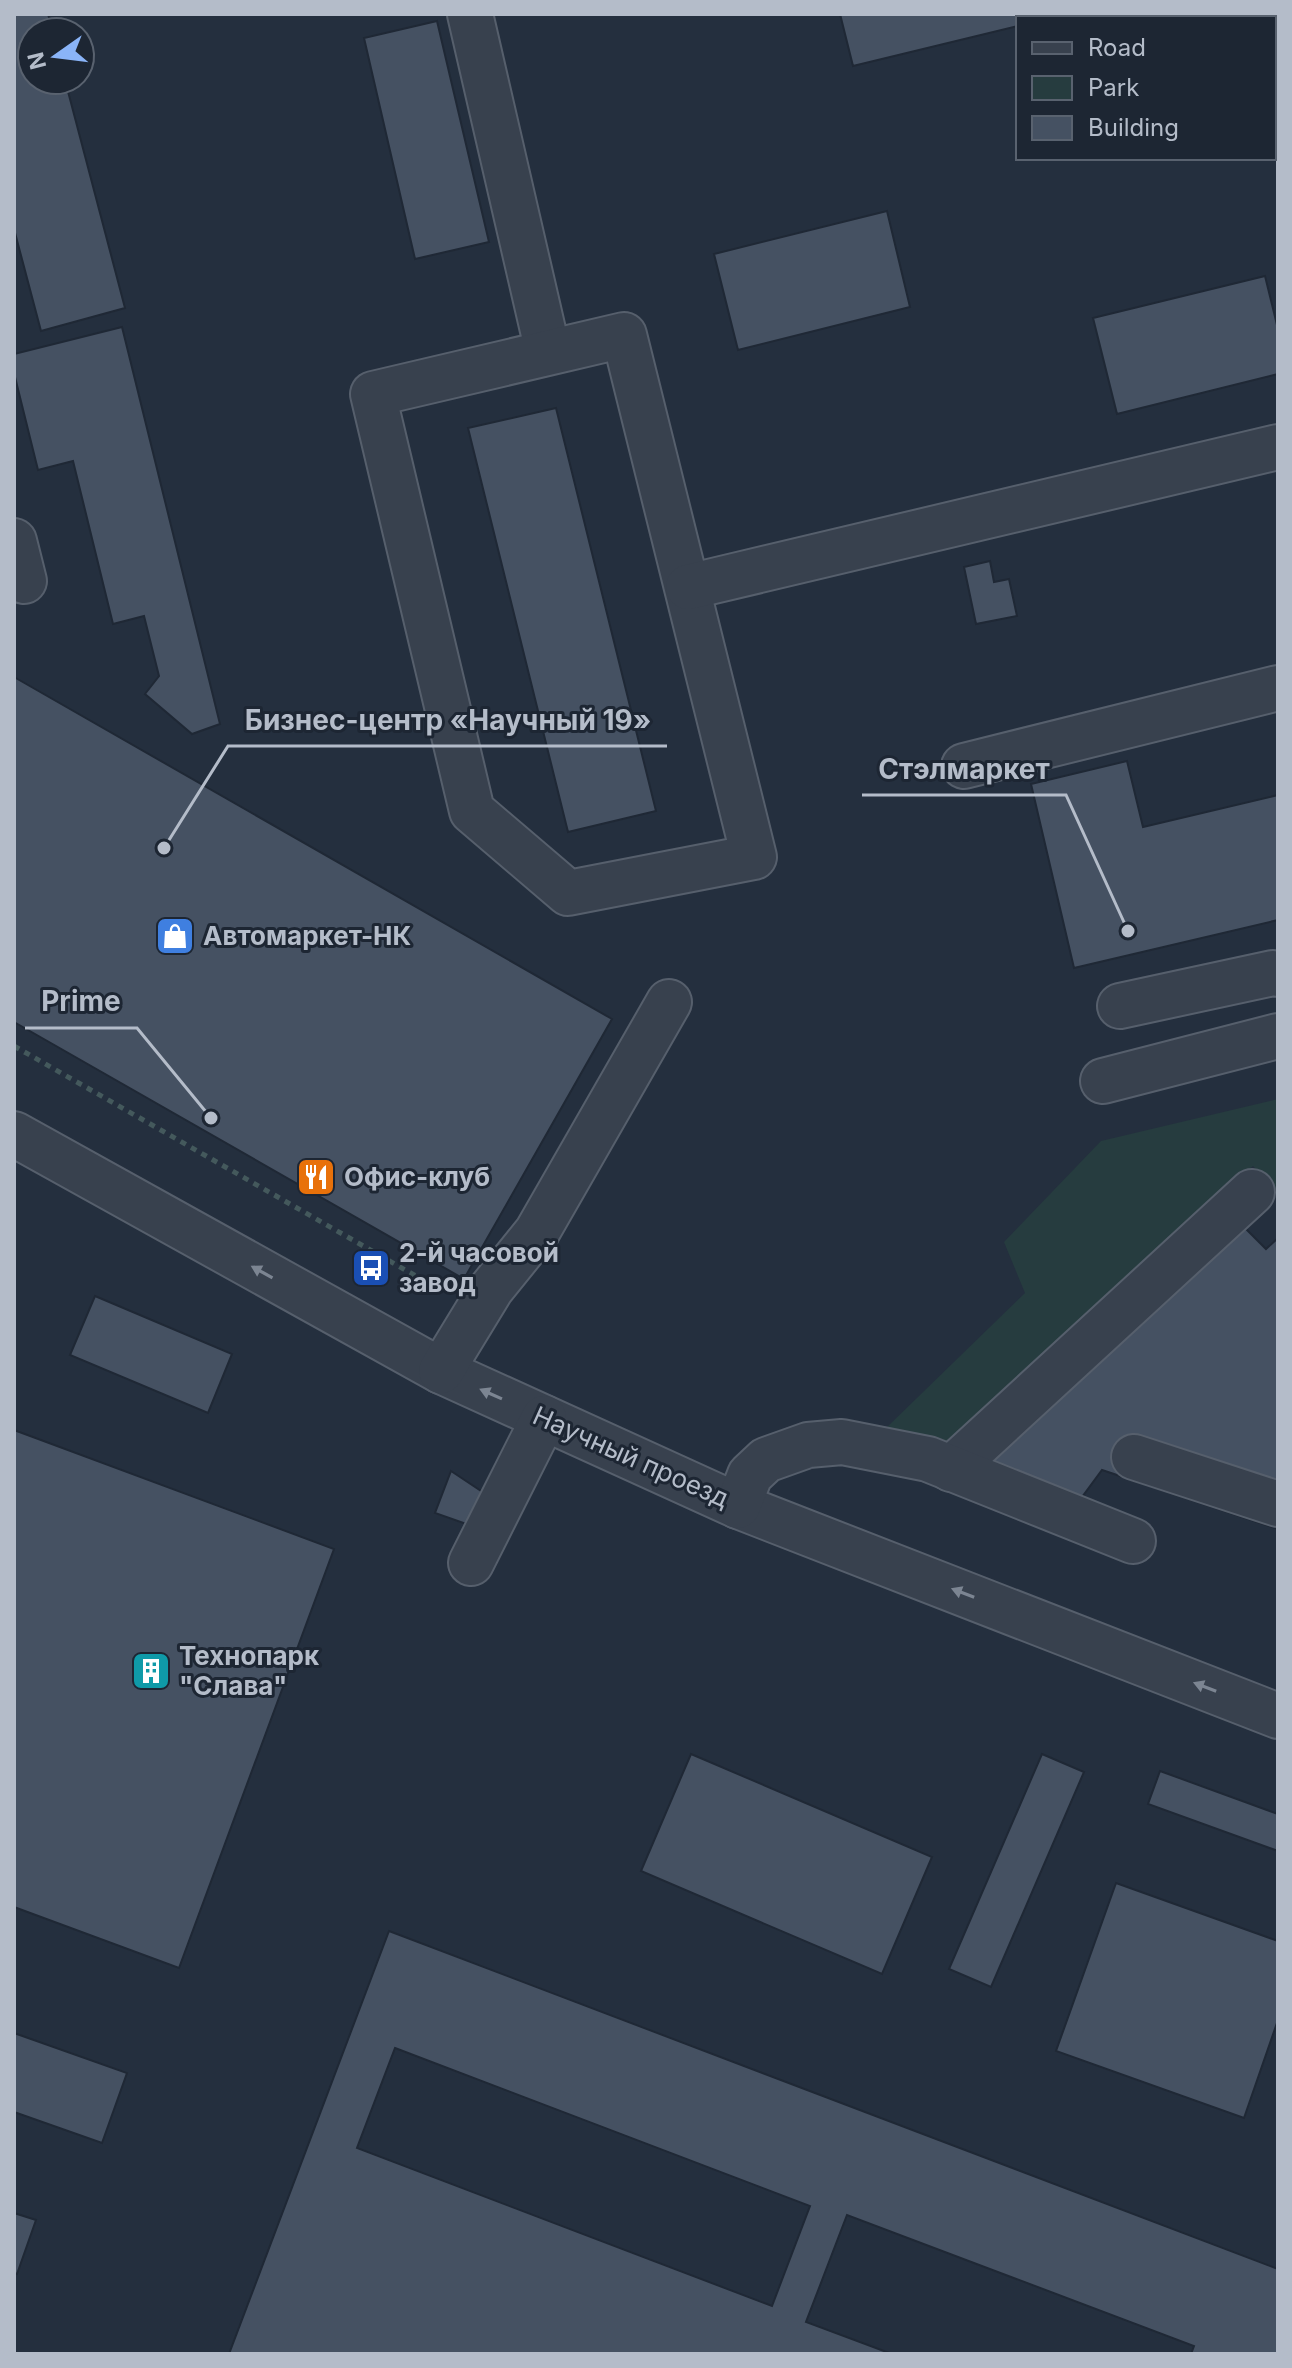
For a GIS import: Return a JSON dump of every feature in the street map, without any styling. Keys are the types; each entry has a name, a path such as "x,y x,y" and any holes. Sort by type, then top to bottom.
{"street":[{"path":"470,14 548,352"},
{"path":"624,335 754,857 568,893 472,811 373,394 548,352 624,335"},
{"path":"688,587 1278,447"},
{"path":"964,766 1278,688"},
{"path":"1120,1006 1278,974"},
{"path":"441,1371 491,1289 537,1232 669,1002"},
{"path":"1103,1081 1278,1036"},
{"name":"Научный проезд","path":"14,1134 441,1371 738,1506 1278,1716"},
{"path":"951,1469 1252,1192"},
{"path":"471,1563 544,1418"},
{"path":"738,1506 750,1475 766,1460 808,1445 842,1442 928,1459 1133,1541"},
{"path":"1134,1457 1278,1504"}],"path":[{"path":"14,1046 477,1311"}],"green space":[{"path":"1278,1099 1278,1192 1253,1166 950,1450 883,1431 1025,1293 1004,1242 1101,1141"}],"building":[{"path":"14,14 48,14 16,16 16,96 69,96 125,308 41,331 14,229"},
{"path":"840,14 1023,14 1016,16 1016,26 853,66"},
{"path":"437,21 489,242 415,259 364,38"},
{"path":"1278,21 1276,124 1276,22"},
{"path":"887,211 910,307 738,350 714,254"},
{"path":"1265,276 1278,329 1278,374 1117,414 1093,318"},
{"path":"122,327 220,724 192,734 145,694 159,676 144,616 113,624 73,461 38,470 14,373 14,354"},
{"path":"556,408 656,811 568,832 468,428"},
{"path":"990,561 994,582 1009,579 1017,616 976,624 964,567"},
{"path":"14,677 612,1019 464,1279 14,1022"},
{"path":"1127,761 1143,827 1278,795 1278,920 1074,968 1031,784"},
{"path":"1240,1223 1266,1249 1278,1238 1278,1529 1102,1470 1082,1497 988,1464"},
{"path":"95,1296 232,1354 208,1413 70,1355"},
{"name":"Технопарк \"Слава\"","path":"14,1430 334,1549 179,1968 14,1907"},
{"path":"451,1471 487,1495 475,1527 435,1513"},
{"path":"691,1754 932,1857 882,1974 641,1871"},
{"path":"1042,1754 1084,1772 991,1987 949,1969"},
{"path":"1160,1771 1278,1814 1278,1851 1148,1804"},
{"path":"1116,1883 1278,1941 1278,2020 1244,2118 1056,2051"},
{"path":"389,1931 1278,2269 1278,2354 1191,2354 1194,2346 847,2215 806,2322 892,2354 229,2354","holes":["395,2048 810,2206 772,2306 357,2148"]},
{"path":"14,2033 127,2073 102,2143 14,2112"},
{"path":"14,2213 36,2220 17,2274 14,2273"}],"place":[{"name":"Бизнес-центр «Научный 19»","path":"164,848"},
{"name":"Стэлмаркет","path":"1128,931"},
{"name":"Автомаркет-НК","path":"175,936"},
{"name":"Prime","path":"211,1118"},
{"name":"Офис-клуб","path":"316,1177"},
{"name":"2-й часовой завод","path":"371,1268"},
{"name":"Технопарк \"Слава\"","path":"151,1671"}]}
